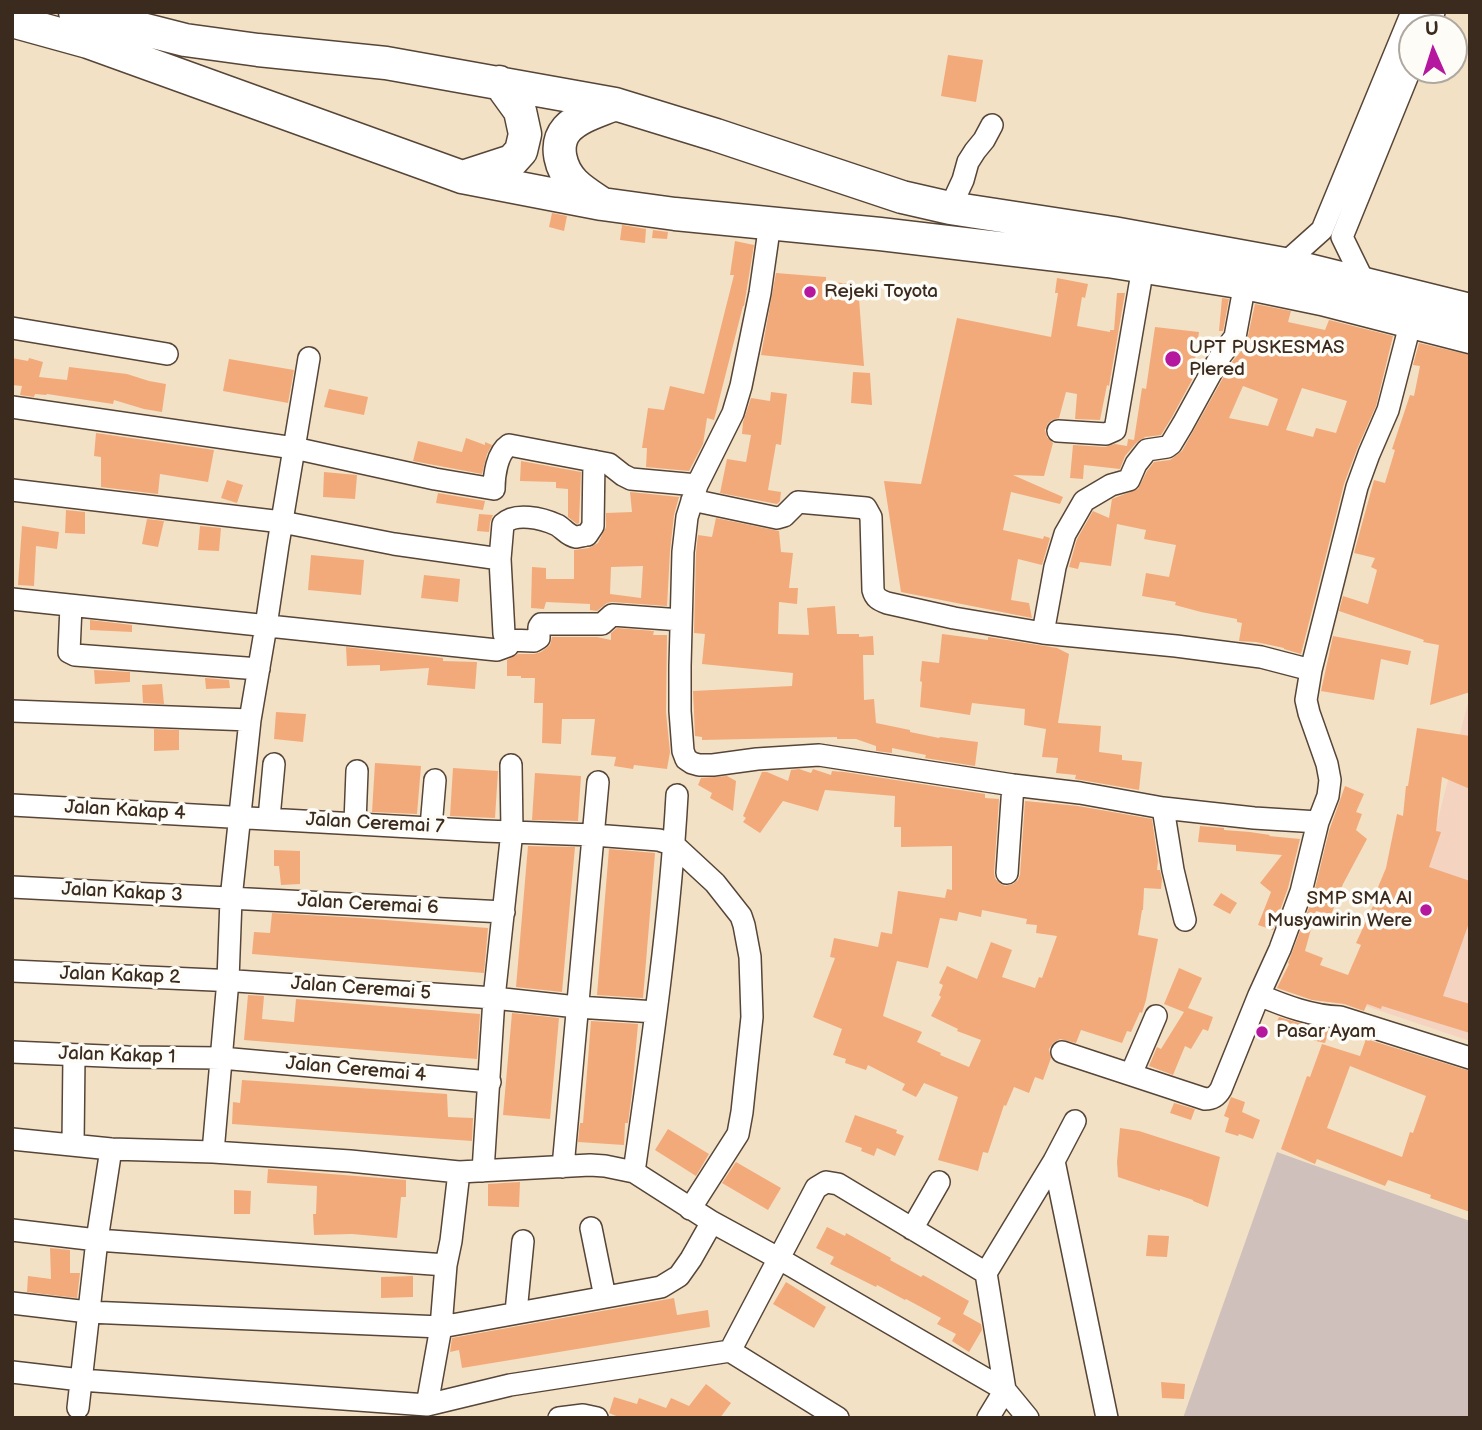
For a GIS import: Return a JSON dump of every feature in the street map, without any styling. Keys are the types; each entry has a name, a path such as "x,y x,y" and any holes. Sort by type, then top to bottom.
{"highway":[{"path":"75,12 185,40 386,63 615,104 902,197 950,208 1113,233 1284,264 1470,310"},
{"path":"12,21 88,42 462,177 602,204 675,214 1108,261 1322,299 1470,337"},
{"path":"462,177 512,160 521,151 525,134 520,111 499,82"},
{"path":"602,204 574,183 563,166 559,151 561,138 575,122 615,104"}],"street":[{"path":"1284,264 1322,230 1398,78"},
{"path":"1365,284 1342,237 1398,83"},
{"path":"950,208 968,162 992,125"},
{"path":"770,223 760,293 733,413 694,493 687,517 683,552 680,710 686,759 692,763 713,765 819,755 1080,793 1163,808 1318,822"},
{"path":"1058,431 1106,434 1115,430 1143,267"},
{"path":"1043,633 1055,567 1065,534 1084,501 1111,485 1129,480 1136,464 1147,450 1171,444 1221,355 1235,337 1245,284"},
{"path":"1062,1052 1195,1097 1212,1099 1222,1089 1301,892 1318,822 1328,796 1330,780 1327,764 1307,700 1311,670 1357,487 1388,411 1411,321"},
{"path":"12,328 167,354"},
{"path":"213,1152 228,980 231,899 250,720 309,358"},
{"path":"12,407 294,448 494,489"},
{"path":"506,520 494,489 494,481 502,451 509,446 609,464 631,479 694,493 777,518 798,502 866,508 871,517 873,590 874,596 879,600 954,618 1043,633 1261,657 1311,670"},
{"path":"594,461 593,526 587,535 576,537 557,525 534,518 515,516 503,524 500,559 505,638 534,641 537,640 539,626 544,623 602,624 612,615 681,620"},
{"path":"12,490 282,522 394,544 500,559"},
{"path":"12,599 497,650 508,646 511,640"},
{"path":"71,606 69,652 75,655 259,669"},
{"path":"12,711 250,720"},
{"path":"269,818 274,764"},
{"path":"483,1171 494,998 512,831 511,765"},
{"path":"355,823 357,771"},
{"path":"431,827 435,780"},
{"path":"563,1167 598,782"},
{"path":"1007,873 1013,785"},
{"path":"634,1172 656,1012 677,795"},
{"name":"Jalan Kakap 4","path":"12,805 239,817"},
{"path":"1163,808 1173,870 1185,920"},
{"name":"Jalan Ceremai 7","path":"239,817 594,835 659,840 674,845"},
{"path":"674,845 715,883 741,916 750,957 752,1017 738,1133 690,1209"},
{"name":"Jalan Kakap 3","path":"12,887 231,899"},
{"name":"Jalan Ceremai 6","path":"231,899 504,912"},
{"name":"Jalan Kakap 2","path":"12,971 228,980"},
{"name":"Jalan Ceremai 5","path":"228,980 656,1012"},
{"path":"1259,995 1470,1058"},
{"path":"1131,1074 1156,1016"},
{"name":"Jalan Kakap 1","path":"12,1052 128,1058 221,1058"},
{"path":"73,1145 74,1055"},
{"name":"Jalan Ceremai 4","path":"221,1058 490,1082"},
{"path":"988,1418 1006,1390 986,1273 1075,1121"},
{"path":"12,1139 111,1149 213,1152 350,1161 459,1172 604,1166 634,1172 712,1222 1006,1390 1028,1418"},
{"path":"78,1408 97,1240 111,1149"},
{"path":"1054,1161 1107,1418"},
{"path":"427,1405 441,1327 446,1265 459,1172"},
{"path":"730,1352 816,1188 826,1182 838,1184 986,1273"},
{"path":"912,1229 939,1182"},
{"path":"12,1303 88,1312 441,1327 661,1287 679,1276 712,1222"},
{"path":"592,1228 605,1297"},
{"path":"12,1230 97,1240 446,1265"},
{"path":"516,1312 523,1241"},
{"path":"12,1372 81,1380 427,1405 510,1385 730,1352 838,1418"},
{"path":"559,1418 583,1415 597,1418"}],"shaded area":[{"name":"SMP SMA Al Musyawirin Were","path":"1470,695 1470,1041 1351,1001 1438,819"},
{"path":"1277,1152 1470,1221 1470,1418 1183,1418"}],"building":[{"path":"948,55 983,60 976,102 941,96"},
{"path":"552,213 567,216 564,231 549,227"},
{"path":"622,225 646,229 645,243 620,240"},
{"path":"653,230 668,232 667,239 652,238"},
{"path":"735,241 754,245 744,306 714,420 707,418 703,444 689,471 646,467 647,448 642,448 648,408 664,410 670,386 704,394 734,275 730,275"},
{"path":"776,273 826,277 826,281 858,285 864,366 761,355"},
{"path":"1057,278 1088,284 1085,298 1082,297 1077,326 1110,332 1114,330 1117,293 1125,293 1109,386 1107,385 1100,420 1075,419 1077,394 1066,392 1059,418 1048,423 1045,430 1053,443 1044,476 1013,475 1063,497 1060,504 1011,492 1003,530 1043,539 1044,536 1050,538 1042,565 1018,559 1011,600 1029,603 1032,618 901,592 884,481 921,484 957,318 1051,337 1058,293 1055,293"},
{"path":"1222,298 1229,299 1223,331 1219,331"},
{"path":"1255,304 1291,311 1288,322 1325,330 1329,320 1393,336 1376,406 1344,484 1301,654 1256,642 1239,641 1242,623 1237,622 1237,619 1175,605 1176,602 1142,596 1146,573 1169,577 1176,545 1144,539 1146,530 1117,524 1111,566 1080,562 1078,569 1069,567 1077,539 1093,511 1109,518 1112,499 1138,489 1154,462 1170,460 1182,451 1232,362 1246,345","holes":["1243,386 1278,399 1268,426 1229,418","1302,388 1347,401 1336,433 1316,428 1313,437 1286,430"]},
{"path":"1155,327 1199,332 1192,380 1172,417 1161,435 1145,437 1137,442 1125,456 1120,469 1084,465 1083,479 1070,478 1073,445 1127,446 1128,439 1134,440 1142,388 1146,389"},
{"path":"1419,343 1470,355 1470,692 1430,705 1439,645 1423,642 1424,640 1339,611 1343,596 1368,604 1377,570 1371,567 1375,558 1354,553 1374,480 1385,483 1395,450 1392,449 1410,395 1414,396 1420,366 1413,365"},
{"path":"12,358 28,361 29,358 43,362 39,377 67,380 69,367 127,374 166,384 162,412 114,400 113,404 47,394 35,394 34,397 20,395 22,386 12,385"},
{"path":"229,359 294,370 288,403 223,391"},
{"path":"853,372 870,373 872,405 851,403"},
{"path":"329,389 368,397 364,415 324,407"},
{"path":"771,392 787,394 781,445 776,444 768,490 781,492 780,501 777,504 720,493 727,459 746,462 751,435 742,434 751,398 770,401"},
{"path":"96,433 214,450 208,482 160,474 158,494 101,487 101,457 94,456"},
{"path":"466,438 492,445 482,474 413,461 418,441 462,452"},
{"path":"521,461 581,472 579,523 568,517 568,489 556,488 556,482 520,481"},
{"path":"324,472 357,475 355,499 323,497"},
{"path":"227,480 243,485 237,503 221,498"},
{"path":"630,492 679,497 670,551 667,606 612,602 597,611 590,610 590,604 546,602 544,609 531,608 532,567 546,568 546,579 574,579 574,550 589,548 598,543 606,527 606,513 632,512","holes":["643,566 641,598 610,594 611,567"]},
{"path":"438,493 485,501 483,510 436,503"},
{"path":"66,510 85,512 85,534 65,533"},
{"path":"479,514 493,515 489,532 477,531"},
{"path":"716,518 779,531 781,552 793,553 789,588 798,588 797,604 779,602 778,634 809,635 807,608 835,606 837,634 873,636 874,655 863,655 864,700 874,699 876,723 939,738 978,742 975,766 925,758 926,755 892,748 892,753 876,751 876,746 856,739 837,737 702,740 702,737 695,736 693,691 792,686 793,673 702,664 705,634 694,633 696,553 698,535 712,537"},
{"path":"147,519 164,521 158,547 142,544"},
{"path":"22,526 59,532 57,549 36,546 34,586 18,585"},
{"path":"200,526 221,528 219,551 198,550"},
{"path":"311,555 364,560 361,595 308,590"},
{"path":"424,575 460,579 458,602 421,598"},
{"path":"90,620 132,625 132,632 90,630"},
{"path":"617,628 654,631 653,635 667,635 666,712 670,752 667,769 634,765 633,769 614,766 616,757 591,755 595,719 562,719 561,744 542,743 543,703 534,703 535,678 507,676 507,660 518,654 541,652 550,645 552,637 597,637 611,640 611,633"},
{"path":"942,634 988,640 988,637 1057,648 1069,654 1058,723 1101,726 1099,752 1122,755 1122,760 1142,762 1139,790 1056,773 1058,758 1042,757 1046,729 1024,725 1025,709 972,703 970,715 920,707 922,661 939,663"},
{"path":"1333,636 1411,651 1408,665 1381,659 1374,700 1321,691"},
{"path":"346,647 443,658 443,661 477,662 475,689 427,685 429,668 380,671 380,665 347,666"},
{"path":"94,670 130,672 130,682 95,684"},
{"path":"205,678 229,680 230,688 206,689"},
{"path":"162,684 164,704 143,703 142,685"},
{"path":"276,712 306,714 303,742 274,739"},
{"path":"1417,728 1470,736 1470,789 1442,777 1436,831 1441,832 1429,867 1470,881 1470,920 1443,996 1470,1004 1470,1033 1382,1006 1381,1009 1367,1004 1364,1011 1344,1004 1312,1000 1277,988 1289,964 1313,897 1329,831 1345,786 1364,794 1356,812 1362,814 1356,830 1367,839 1343,884 1331,915 1316,911 1305,951 1323,958 1320,965 1348,975 1361,945 1356,943 1379,893 1376,892 1386,868 1397,814 1403,816"},
{"path":"154,729 179,730 179,750 154,751"},
{"path":"375,763 421,766 417,814 372,812"},
{"path":"453,768 498,771 495,818 450,816"},
{"path":"799,769 811,773 813,769 831,775 832,771 844,772 985,794 985,798 999,799 994,873 999,883 1005,886 1013,884 1020,875 1025,801 1078,806 1152,819 1157,870 1160,870 1162,879 1161,889 1144,888 1138,935 1158,939 1142,1013 1140,1012 1131,1032 1127,1031 1122,1043 1081,1030 1076,1043 1060,1039 1053,1043 1049,1049 1051,1058 1043,1080 1035,1077 1029,1093 1014,1087 1006,1106 1004,1105 988,1153 983,1152 978,1171 938,1160 958,1097 924,1083 916,1097 902,1090 905,1084 868,1065 866,1070 845,1063 846,1059 833,1055 842,1029 813,1017 835,958 830,957 834,938 878,947 881,932 892,934 898,891 945,898 947,889 952,890 952,846 901,847 901,827 894,827 895,796 825,790 818,811 783,801 760,833 743,822 746,818 743,816 762,772 788,781 791,770","holes":["982,910 1027,919 1026,924 1037,925 1036,933 1057,936 1042,978 1039,977 1035,988 1002,977 1012,950 991,942 977,979 947,966 939,983 943,985 939,995 941,997 931,1016 958,1029 957,1031 981,1040 969,1067 917,1042 922,1032 883,1016 897,961 928,968 940,918 957,921 959,912 981,917"]},
{"path":"535,773 581,776 578,821 532,820"},
{"path":"727,776 736,781 733,811 710,798 712,793 698,785 701,778"},
{"path":"1200,826 1300,839 1288,888 1273,930 1258,925 1271,892 1260,883 1282,855 1236,851 1236,845 1198,842"},
{"path":"528,846 575,847 562,992 516,987"},
{"path":"609,849 655,853 643,998 597,995"},
{"path":"274,850 300,851 300,884 281,885 279,866 274,866"},
{"path":"1221,893 1237,903 1230,914 1213,905"},
{"path":"272,913 488,928 484,973 252,954 254,932 270,933"},
{"path":"1179,968 1202,978 1188,1008 1213,1017 1208,1031 1203,1029 1191,1049 1185,1046 1173,1075 1149,1066 1157,1047 1161,1049 1184,1012 1164,1004"},
{"path":"248,995 264,996 262,1019 294,1022 296,999 480,1014 477,1059 244,1040"},
{"path":"512,1013 559,1018 550,1119 503,1115"},
{"path":"1279,1017 1329,1029 1325,1043 1274,1028"},
{"path":"591,1021 638,1024 624,1145 578,1142 580,1123 583,1123"},
{"path":"1366,1039 1470,1071 1470,1212 1388,1180 1385,1186 1317,1159 1315,1164 1281,1149 1307,1076 1310,1077 1322,1044 1360,1056","holes":["1350,1066 1426,1096 1402,1157 1327,1128"]},
{"path":"242,1080 447,1094 448,1117 473,1118 472,1141 232,1124 233,1102 240,1103"},
{"path":"1231,1097 1245,1102 1242,1112 1260,1120 1253,1139 1225,1132 1229,1118 1224,1116"},
{"path":"1174,1103 1195,1109 1191,1120 1170,1113"},
{"path":"855,1115 897,1130 896,1133 904,1136 895,1156 877,1148 874,1156 845,1142"},
{"path":"1120,1128 1139,1131 1220,1157 1208,1207 1118,1177"},
{"path":"668,1129 709,1154 696,1176 655,1150"},
{"path":"736,1162 781,1188 768,1210 722,1183"},
{"path":"268,1169 406,1180 406,1197 401,1197 397,1238 352,1234 314,1235 313,1214 316,1214 317,1186 267,1183"},
{"path":"520,1182 519,1207 488,1206 488,1184"},
{"path":"234,1190 251,1191 250,1214 234,1214"},
{"path":"827,1227 845,1236 846,1233 891,1258 890,1260 969,1301 963,1314 981,1324 982,1330 969,1352 952,1341 956,1334 937,1324 941,1318 830,1264 834,1257 816,1248"},
{"path":"1148,1235 1169,1236 1167,1257 1146,1256"},
{"path":"50,1248 70,1250 70,1273 80,1273 77,1298 27,1292 28,1276 51,1279"},
{"path":"413,1276 413,1297 381,1298 381,1277"},
{"path":"786,1282 826,1307 814,1328 773,1304"},
{"path":"674,1298 677,1315 708,1310 710,1327 462,1368 459,1350 450,1352 452,1338"},
{"path":"1161,1382 1185,1384 1184,1399 1162,1398"},
{"path":"706,1384 731,1403 720,1418 621,1418 609,1413 614,1397 637,1404 639,1398 666,1408 671,1398 689,1406"}],"place":[{"name":"Rejeki Toyota","path":"810,292"},
{"name":"UPT PUSKESMAS Plered","path":"1173,359"},
{"name":"SMP SMA Al Musyawirin Were","path":"1426,910"},
{"name":"Pasar Ayam","path":"1262,1032"}]}
